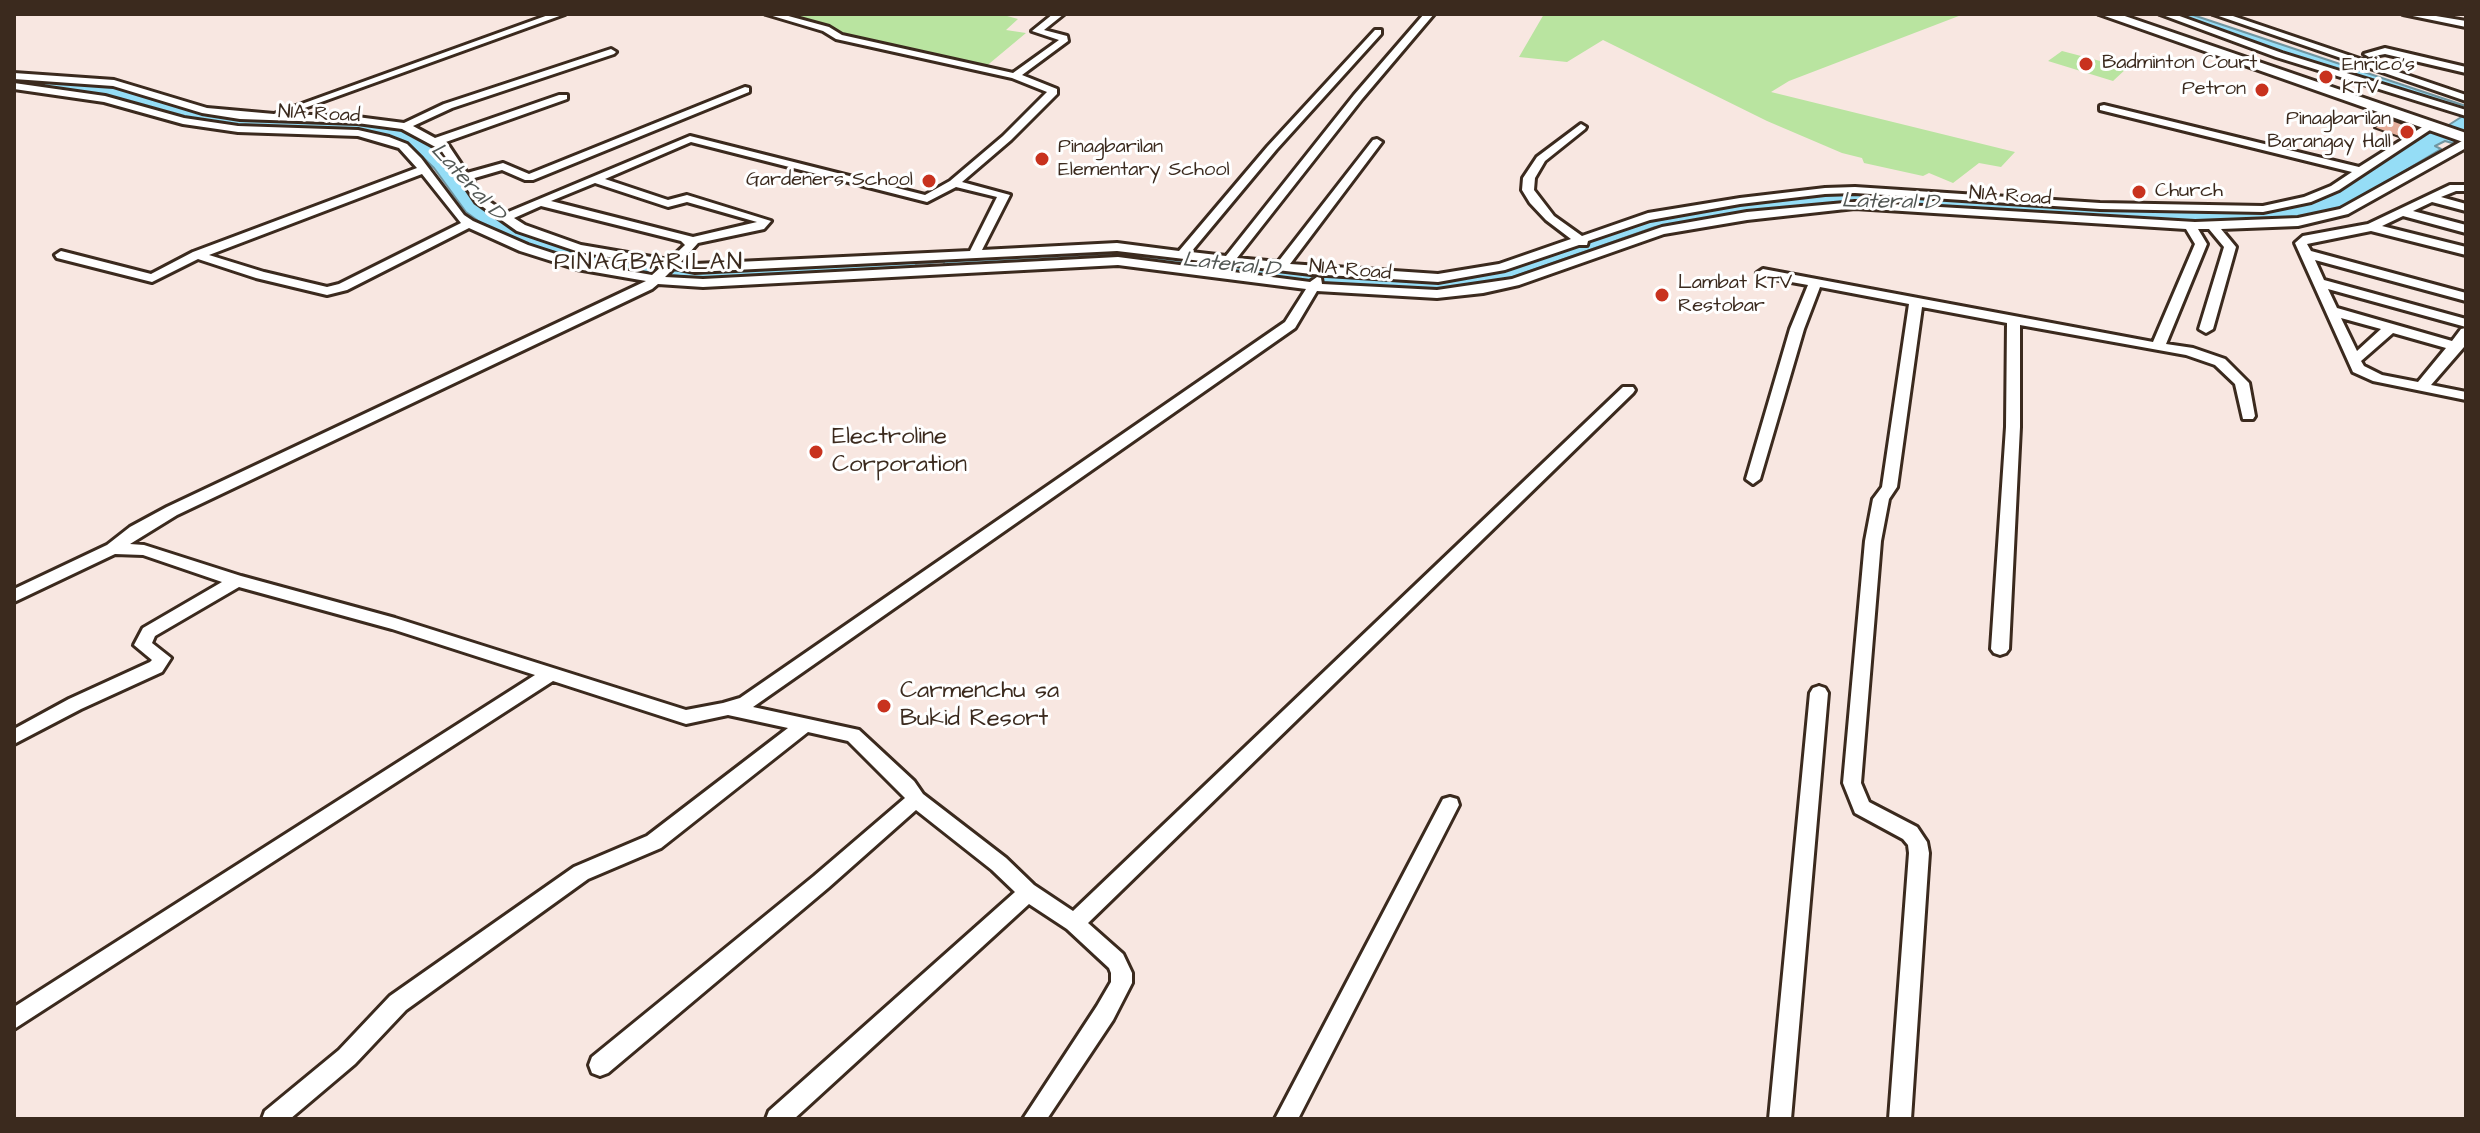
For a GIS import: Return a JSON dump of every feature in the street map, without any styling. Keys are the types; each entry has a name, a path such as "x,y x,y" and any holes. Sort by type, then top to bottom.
{"highway":[{"path":"2106,14 2465,139"}],"street":[{"path":"257,128 271,119 560,14"},
{"path":"504,218 690,139 917,198 935,196 1007,138 1053,91 1015,76 839,37 826,29 771,14"},
{"path":"1015,76 1063,41 1064,38 1037,31 1059,14"},
{"path":"1229,260 1358,97 1429,14"},
{"path":"2165,14 2279,55 2466,113"},
{"path":"2218,14 2466,98"},
{"path":"2408,14 2466,24"},
{"path":"1183,254 1272,148 1378,32"},
{"path":"2369,54 2385,51 2466,70"},
{"path":"405,126 448,106 611,52"},
{"path":"14,76 93,81 127,87 206,111 271,119 357,120 405,126 445,148 480,200 535,243 612,255 665,272 958,261 975,252 1064,255 1117,247 1281,267 1318,278 1460,276 1588,245 1648,217 1757,206 1855,190 2042,203 2263,209 2307,200 2335,188 2434,127"},
{"name":"NIA Road","path":"14,86 101,97 172,119 375,136 403,146 469,224 535,243 608,272 665,272 749,282 958,261 1064,255 1318,278 1437,294 1515,282 1588,245 1662,231 1757,206 1871,204 2190,226 2298,222 2344,212 2465,139"},
{"path":"101,97 127,87"},
{"path":"463,178 503,166 529,178 745,90"},
{"path":"437,141 563,97"},
{"path":"2104,108 2361,171"},
{"path":"1581,127 1541,159 1529,178 1528,190 1550,218 1588,245"},
{"path":"1281,267 1377,142"},
{"path":"61,255 144,279 152,278 197,255 424,169"},
{"path":"540,202 692,241 760,226 765,221 687,198 668,204 594,179"},
{"path":"954,183 1004,195 975,252"},
{"path":"2466,188 2454,187 2406,213 2371,227 2302,240 2358,369 2369,375 2466,396"},
{"path":"2431,198 2466,208"},
{"path":"2406,213 2466,229"},
{"path":"197,255 260,275 327,291 343,287 469,224"},
{"path":"2158,347 2201,244 2190,226"},
{"path":"2206,329 2230,247 2213,226"},
{"path":"2371,227 2466,251"},
{"path":"14,596 113,549 136,531 172,511 665,272 691,246 692,241"},
{"path":"2307,254 2466,297"},
{"path":"1763,273 2188,351 2220,362 2242,383 2248,416"},
{"path":"113,549 144,550 237,581 395,624 686,717 728,708 746,703 1290,325 1318,278"},
{"path":"1753,479 1797,329 1815,283"},
{"path":"2321,283 2466,323"},
{"path":"1900,1119 1919,853 1917,842 1910,833 1862,807 1852,783 1873,541 1881,499 1889,487 1916,302"},
{"path":"2332,311 2457,347"},
{"path":"2000,649 2013,427 2014,320"},
{"path":"2355,360 2390,328"},
{"path":"2421,388 2466,332"},
{"path":"1074,923 1628,390"},
{"path":"14,737 75,704 156,667 162,658 142,645 149,632 237,581"},
{"path":"14,1019 552,673"},
{"path":"1780,1119 1819,693"},
{"path":"728,708 853,735 907,786 916,799 999,864 1027,891 1074,923 1116,961 1122,973 1121,983 1105,1013 1034,1119"},
{"path":"273,1119 347,1057 398,1003 581,873 654,842 806,724"},
{"path":"600,1065 916,799"},
{"path":"1286,1119 1450,805"},
{"path":"777,1119 1019,902 1027,891"}],"green space":[{"path":"777,14 1000,14 1018,19 1006,30 1026,33 984,68 858,41"},
{"path":"1544,14 1964,14 1789,81 1771,92 2015,152 2001,167 1979,163 1953,183 1929,173 1923,176 1864,163 1862,158 1842,153 1767,121 1603,40 1567,62 1519,57"},
{"name":"Badminton Court","path":"2062,51 2127,68 2113,81 2048,61"}],"water":[{"path":"2173,14 2190,14 2466,106 2466,111 2375,84"},
{"name":"Lateral D","path":"14,77 116,86 203,113 399,127 430,141 443,154 457,179 494,218 536,239 609,260 720,270 1114,248 1265,269 1439,281 1505,269 1656,219 1743,203 1829,193 1893,194 2103,209 2267,211 2312,202 2341,190 2426,134 2444,128 2466,114 2466,135 2452,143 2445,141 2435,146 2441,149 2332,211 2293,219 2232,224 1854,202 1751,211 1655,227 1510,278 1473,286 1398,288 1317,282 1120,256 951,265 944,265 944,262 916,264 915,270 704,279 609,267 527,244 481,223 466,212 434,168 409,144 390,136 341,128 240,127 187,120 95,94 14,85"}],"building":[{"path":"2387,118 2411,127 2399,137 2374,128"}],"waterway":[{"name":"Lateral D","path":"438,152 484,208 519,235"},
{"name":"Lateral D","path":"548,245 643,265"},
{"name":"Lateral D","path":"1411,287 1468,288"}],"place":[{"name":"Badminton Court","path":"2086,64"},
{"name":"Enrico's KTV","path":"2326,77"},
{"name":"Petron","path":"2262,90"},
{"name":"Pinagbarilan Barangay Hall","path":"2407,132"},
{"name":"Pinagbarilan Elementary School","path":"1042,159"},
{"name":"Gardeners School","path":"929,181"},
{"name":"Church","path":"2139,192"},
{"name":"Lambat KTV Restobar","path":"1662,295"},
{"name":"Electroline Corporation","path":"816,452"},
{"name":"Carmenchu sa Bukid Resort","path":"884,706"}],"district":[{"name":"PINAGBARILAN","path":"649,264"}]}
